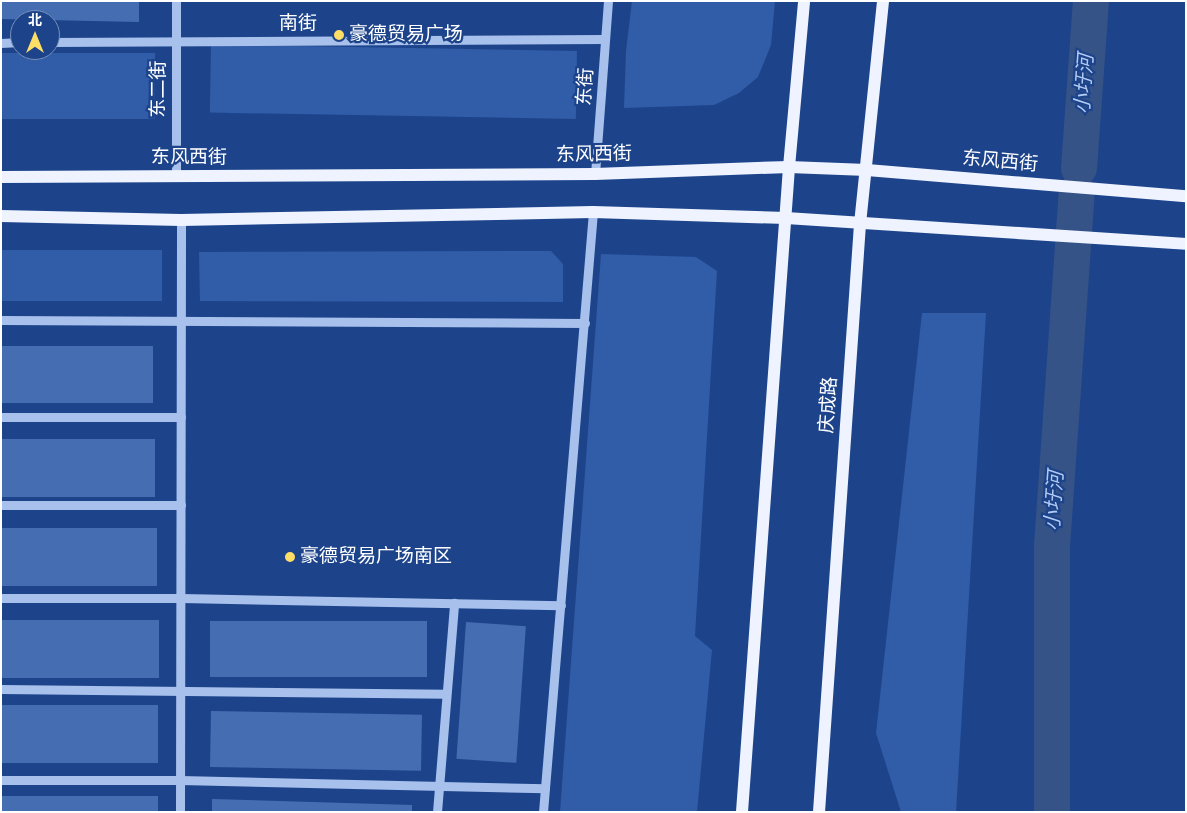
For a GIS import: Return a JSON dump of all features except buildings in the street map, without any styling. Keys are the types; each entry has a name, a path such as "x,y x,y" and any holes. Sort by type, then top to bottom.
{"main road":[{"path":"742,812 789,167 804,1"},
{"name":"庆成路","path":"818,812 860,224 883,1"},
{"name":"东风西街","path":"1,177 595,174 789,167 867,170 1186,196"},
{"path":"1,216 181,220 594,212 786,218 1186,244"}],"street":[{"name":"东二街","path":"176,1 176,177"},
{"name":"东街","path":"595,174 608,1"},
{"name":"南街","path":"60,42 605,39"},
{"path":"543,812 594,212"},
{"path":"180,812 181,220"},
{"path":"1,320 585,323"},
{"path":"1,417 181,417"},
{"path":"1,505 181,505"},
{"path":"1,598 181,598 561,605"},
{"path":"437,812 454,603"},
{"path":"1,689 180,689 446,694"},
{"path":"1,780 180,780 545,788"}],"shaded area":[{"path":"632,1 775,1 771,45 758,77 739,93 714,105 624,108 626,51"},
{"path":"211,45 577,51 576,119 210,113"},
{"path":"1,53 10,53 10,60 60,60 60,53 155,53 155,119 1,119"},
{"path":"1,250 162,250 162,301 1,301"},
{"path":"551,251 563,264 563,302 200,301 199,252"},
{"path":"601,254 696,257 717,271 695,636 712,650 697,812 560,812"},
{"path":"922,313 986,313 956,812 901,812 876,733"}],"waterway":[{"name":"小圩河","path":"1079,168 1091,1"},
{"name":"小圩河","path":"1052,812 1052,546 1077,192"}],"place":[{"name":"豪德贸易广场","path":"339,35"},
{"name":"豪德贸易广场南区","path":"290,557"}]}
